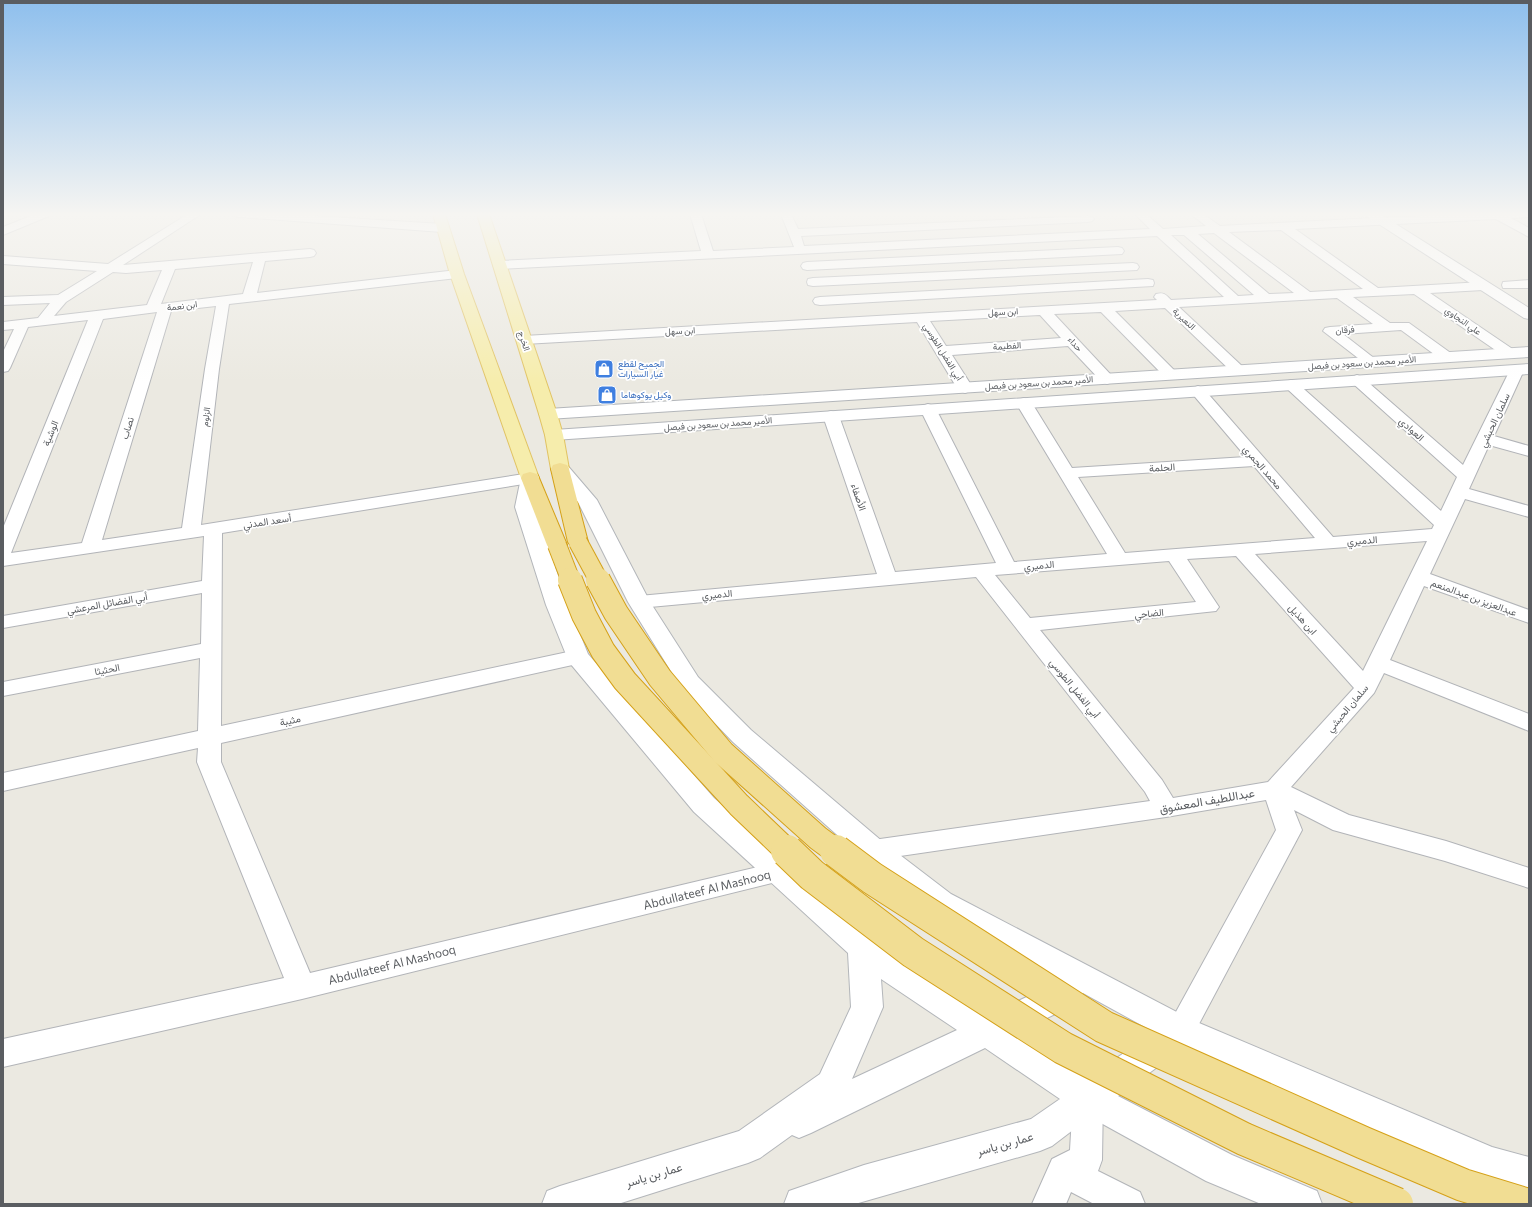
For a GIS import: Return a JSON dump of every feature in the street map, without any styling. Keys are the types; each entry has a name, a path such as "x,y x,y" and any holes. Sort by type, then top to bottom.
{"highway":[{"path":"560,469 568,543 584,615 603,651 625,681 739,805 812,875 913,952 1063,1048 1244,1139 1397,1204"},
{"path":"530,478 568,543 660,678 723,753 818,838 872,878 1104,1027 1378,1149 1463,1184 1525,1204"}],"main road":[{"path":"456,270 530,478"},
{"name":"الخرج","path":"501,270 548,414 554,435 560,469"}],"street":[{"path":"42,322 61,299 106,270"},
{"name":"نصاب","path":"90,547 169,270"},
{"path":"249,298 256,270"},
{"path":"809,270 828,322"},
{"path":"813,282 1072,270"},
{"path":"1080,270 1095,286"},
{"name":"النعيرية","path":"1136,270 1167,303 1238,370"},
{"path":"1202,270 1234,299"},
{"path":"1233,270 1266,298"},
{"path":"1272,270 1306,295"},
{"path":"1345,270 1374,291"},
{"path":"1461,270 1529,315"},
{"path":"1002,273 1015,290"},
{"name":"ابن نعمة","path":"3,326 457,274"},
{"path":"1495,277 1529,298"},
{"path":"820,301 1148,283"},
{"path":"1508,285 1529,284"},
{"name":"ابن سهل","path":"524,340 1483,286"},
{"name":"علي النجاوي","path":"1416,289 1521,361"},
{"path":"1340,294 1387,327"},
{"path":"3,301 61,299"},
{"name":"الزلوم","path":"191,533 212,369 223,301"},
{"path":"1104,307 1171,375"},
{"name":"حداء","path":"1043,310 1107,379"},
{"name":"الوشية","path":"3,551 97,316"},
{"name":"أبي الفضل الطوسي","path":"921,317 965,388"},
{"path":"3,368 7,354 23,324"},
{"name":"فرقان","path":"1372,362 1330,331 1404,326 1447,357"},
{"name":"الفطيمة","path":"942,351 1072,342"},
{"name":"الأمير محمد بن سعود بن فيصل","path":"548,414 1447,357 1521,361"},
{"name":"الأمير محمد بن سعود بن فيصل","path":"554,435 1357,380 1521,361"},
{"name":"سلمان الحبشي","path":"1275,790 1366,688 1521,361"},
{"name":"العوادي","path":"1357,380 1463,484"},
{"path":"1291,385 1442,529"},
{"name":"محمد الجمري","path":"1198,391 1328,542"},
{"path":"1024,403 1119,559"},
{"path":"928,409 1008,568"},
{"name":"الأصفاء","path":"831,416 888,579"},
{"path":"1485,439 1529,451"},
{"name":"الحلمة","path":"1066,473 1258,461"},
{"path":"560,469 587,500 639,602 690,683 742,736 873,850 941,902 1181,1030 1490,1164 1529,1175"},
{"path":"530,478 524,507 557,606 577,657 704,805 878,961 1088,1098 1219,1168 1304,1204"},
{"name":"أسعد المدني","path":"3,560 213,530 530,478"},
{"path":"1463,484 1529,512"},
{"name":"الدميري","path":"639,602 981,570 1328,542 1442,529"},
{"path":"213,530 209,762 302,987"},
{"name":"ابن هذيل","path":"1240,549 1366,688"},
{"name":"الضاحي","path":"1025,625 1209,607 1174,554"},
{"name":"أبي الفضل الطوسي","path":"981,570 1154,786 1166,808"},
{"name":"عبدالعزيز بن عبدالمنعم","path":"1419,577 1529,616"},
{"name":"أبي الفضائل المرعشي","path":"3,622 212,585"},
{"name":"الحثيثا","path":"3,689 211,650"},
{"name":"مثيبة","path":"3,782 577,657"},
{"path":"1378,663 1529,723"},
{"path":"1275,790 1342,823 1446,851 1529,878"},
{"path":"1181,1030 1289,830 1275,790"},
{"name":"عبداللطيف المعشوق","path":"873,850 1166,808 1275,790"},
{"name":"Abdullateef Al Mashooq","path":"3,1053 302,987 779,872"},
{"name":"عمار بن ياسر","path":"748,1146 832,1085 867,1007 863,947"},
{"name":"عمار بن ياسر","path":"560,1204 748,1146 1090,982"},
{"name":"عمار بن ياسر","path":"802,1204 864,1183 1040,1134 1181,1030"},
{"path":"1049,1204 1063,1170 1086,1160 1088,1098"},
{"path":"1063,1170 1128,1204"}],"place":[{"name":"الجميح لقطع غيار السيارات","path":"604,369"},
{"name":"وكيل يوكوهاما","path":"607,395"}]}
